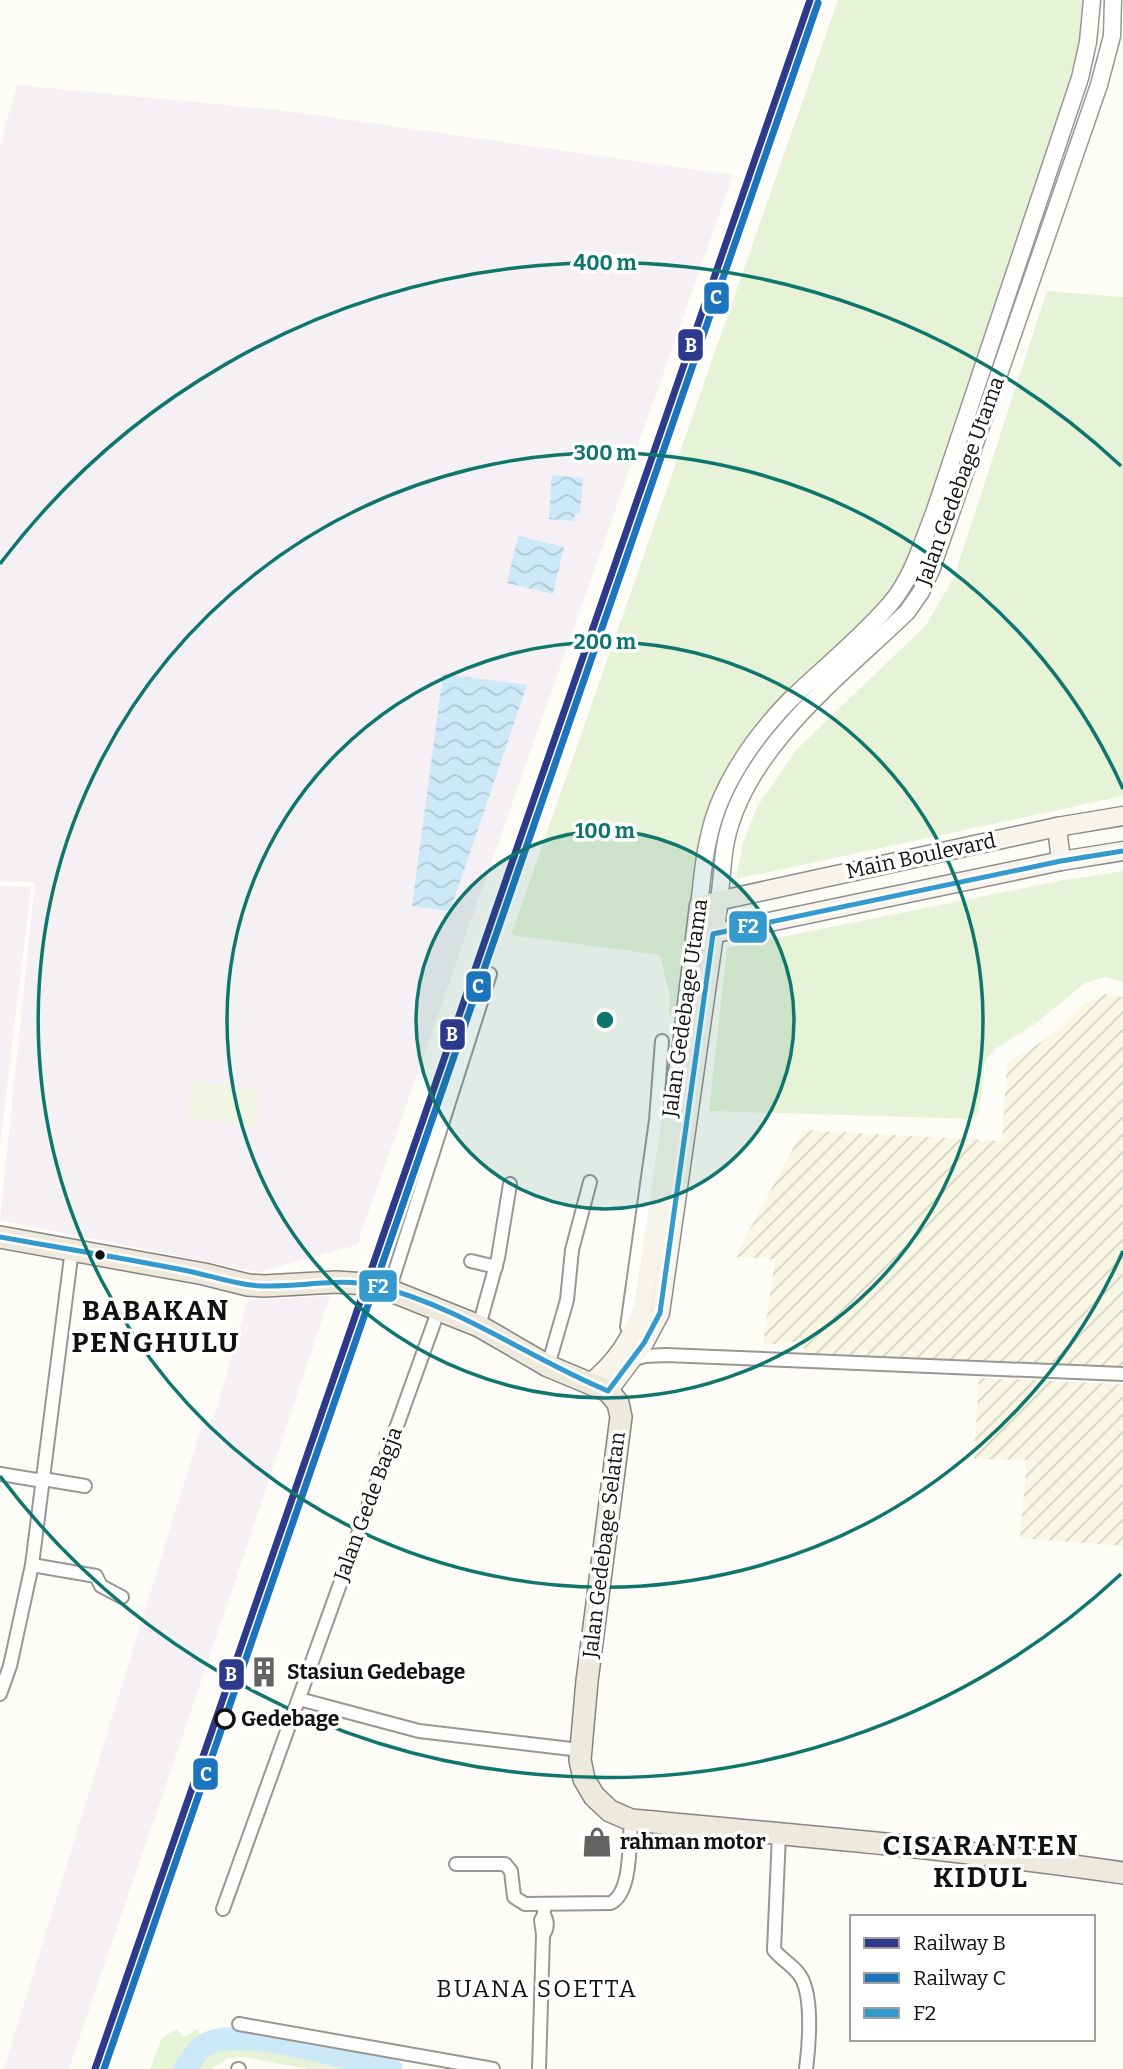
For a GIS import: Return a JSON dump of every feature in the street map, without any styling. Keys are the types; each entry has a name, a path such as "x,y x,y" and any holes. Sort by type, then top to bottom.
{"main road":[{"name":"Main Boulevard","path":"699,905 1057,827 1123,816"},
{"path":"1057,827 1061,861"},
{"name":"Main Boulevard","path":"704,936 1061,861 1123,851"},
{"name":"Jalan Gedebage Utama","path":"599,1388 637,1326 643,1307 645,1248 658,1198 682,1045 704,936 719,900"},
{"name":"Jalan Gedebage Utama","path":"599,1388 631,1360 649,1336 660,1313 677,1200 704,936 699,905"},
{"path":"658,1198 677,1200"},
{"path":"0,1237 248,1285 336,1282 366,1284 389,1290 479,1326 548,1366 599,1388"},
{"name":"Jalan Gedebage Selatan","path":"599,1388 618,1403 621,1417 580,1750 582,1770 594,1796 610,1811 631,1820 1028,1859 1123,1873"}],"street":[{"name":"Jalan Gedebage Utama","path":"699,905 708,839 724,793 746,755 791,699 891,603 914,563 934,513 1080,78 1093,0"},
{"name":"Jalan Gedebage Utama","path":"719,900 726,841 740,800 758,766 787,729 907,612 921,592 932,568 1071,162 1117,37 1113,0"},
{"path":"1054,157 1071,162"},
{"path":"914,563 932,568"},
{"path":"389,1290 490,974"},
{"path":"626,1327 645,1248 662,1041"},
{"path":"548,1366 567,1300 572,1250 590,1182"},
{"path":"479,1326 496,1267 510,1184"},
{"path":"0,1694 10,1667 32,1565 72,1249"},
{"path":"471,1261 496,1267"},
{"name":"Jalan Gede Bagja","path":"223,1909 439,1309"},
{"path":"631,1360 666,1355 1123,1374"},
{"path":"0,1474 85,1486"},
{"path":"32,1565 96,1576 101,1586 122,1597"},
{"path":"299,1699 419,1731 580,1750"},
{"path":"456,1864 505,1864 510,1869 512,1891 516,1900 525,1904 544,1909 606,1905 619,1898 625,1886 631,1820"},
{"path":"779,1834 775,1950 800,1975 804,1988 811,2034 806,2069"},
{"path":"539,2067 543,1935 547,1930 544,1909"},
{"path":"239,2024 493,2069"}],"shaded area":[{"path":"17,85 288,111 733,175 357,1245 259,1272 0,1220 35,882 0,881 0,146"},
{"path":"0,886 31,887 0,1145"},
{"path":"1106,994 1123,997 1123,1370 804,1357 804,1341 763,1345 775,1259 735,1257 803,1130 1002,1141 1007,1062 1054,1033 1082,1005"},
{"path":"330,1296 69,2069 4,2069 200,1431 215,1414 248,1300"},
{"path":"979,1378 1123,1384 1123,1546 1020,1538 1027,1460 974,1459"}],"green space":[{"path":"838,0 1086,0 1082,41 1073,76 928,511 909,560 886,598 787,694 701,838 678,1015 669,1014 670,997 660,955 511,935"},
{"path":"1047,291 1123,297 1123,796 736,879 743,843 757,807 796,750 926,625 954,577"},
{"path":"1123,871 1123,982 1106,977 1085,983 1035,1024 995,1049 985,1061 979,1110 974,1119 709,1111 727,948 1064,880"},
{"path":"193,1082 260,1091 256,1126 188,1118"},
{"path":"176,2029 184,2037 198,2029 201,2038 186,2049 173,2069 150,2069 162,2038"},
{"path":"242,2043 387,2069 308,2069 241,2057 227,2059 211,2069 197,2069 215,2049"}],"water":[{"path":"552,475 583,478 580,514 575,514 574,521 549,519"},
{"path":"518,536 564,547 553,594 507,583"},
{"path":"443,674 527,685 450,911 412,906"}],"waterway":[{"path":"185,2069 203,2046 229,2039 274,2042 391,2069"}],"rail line":[{"name":"B","path":"95,2069 810,0"},
{"name":"C","path":"104,2069 818,3"}],"transit line":[{"name":"F2","path":"0,1237 250,1285 345,1282 377,1286 436,1306 608,1391 644,1343 660,1313 713,934 1061,861 1123,851"}],"place":[{"name":"Stasiun Gedebage","path":"264,1672"},
{"name":"Gedebage","path":"225,1719"},
{"name":"rahman motor","path":"597,1842"}],"district":[{"name":"BABAKAN PENGHULU","path":"156,1326"},
{"name":"CISARANTEN KIDUL","path":"981,1861"},
{"name":"BUANA SOETTA","path":"537,1989"}]}
